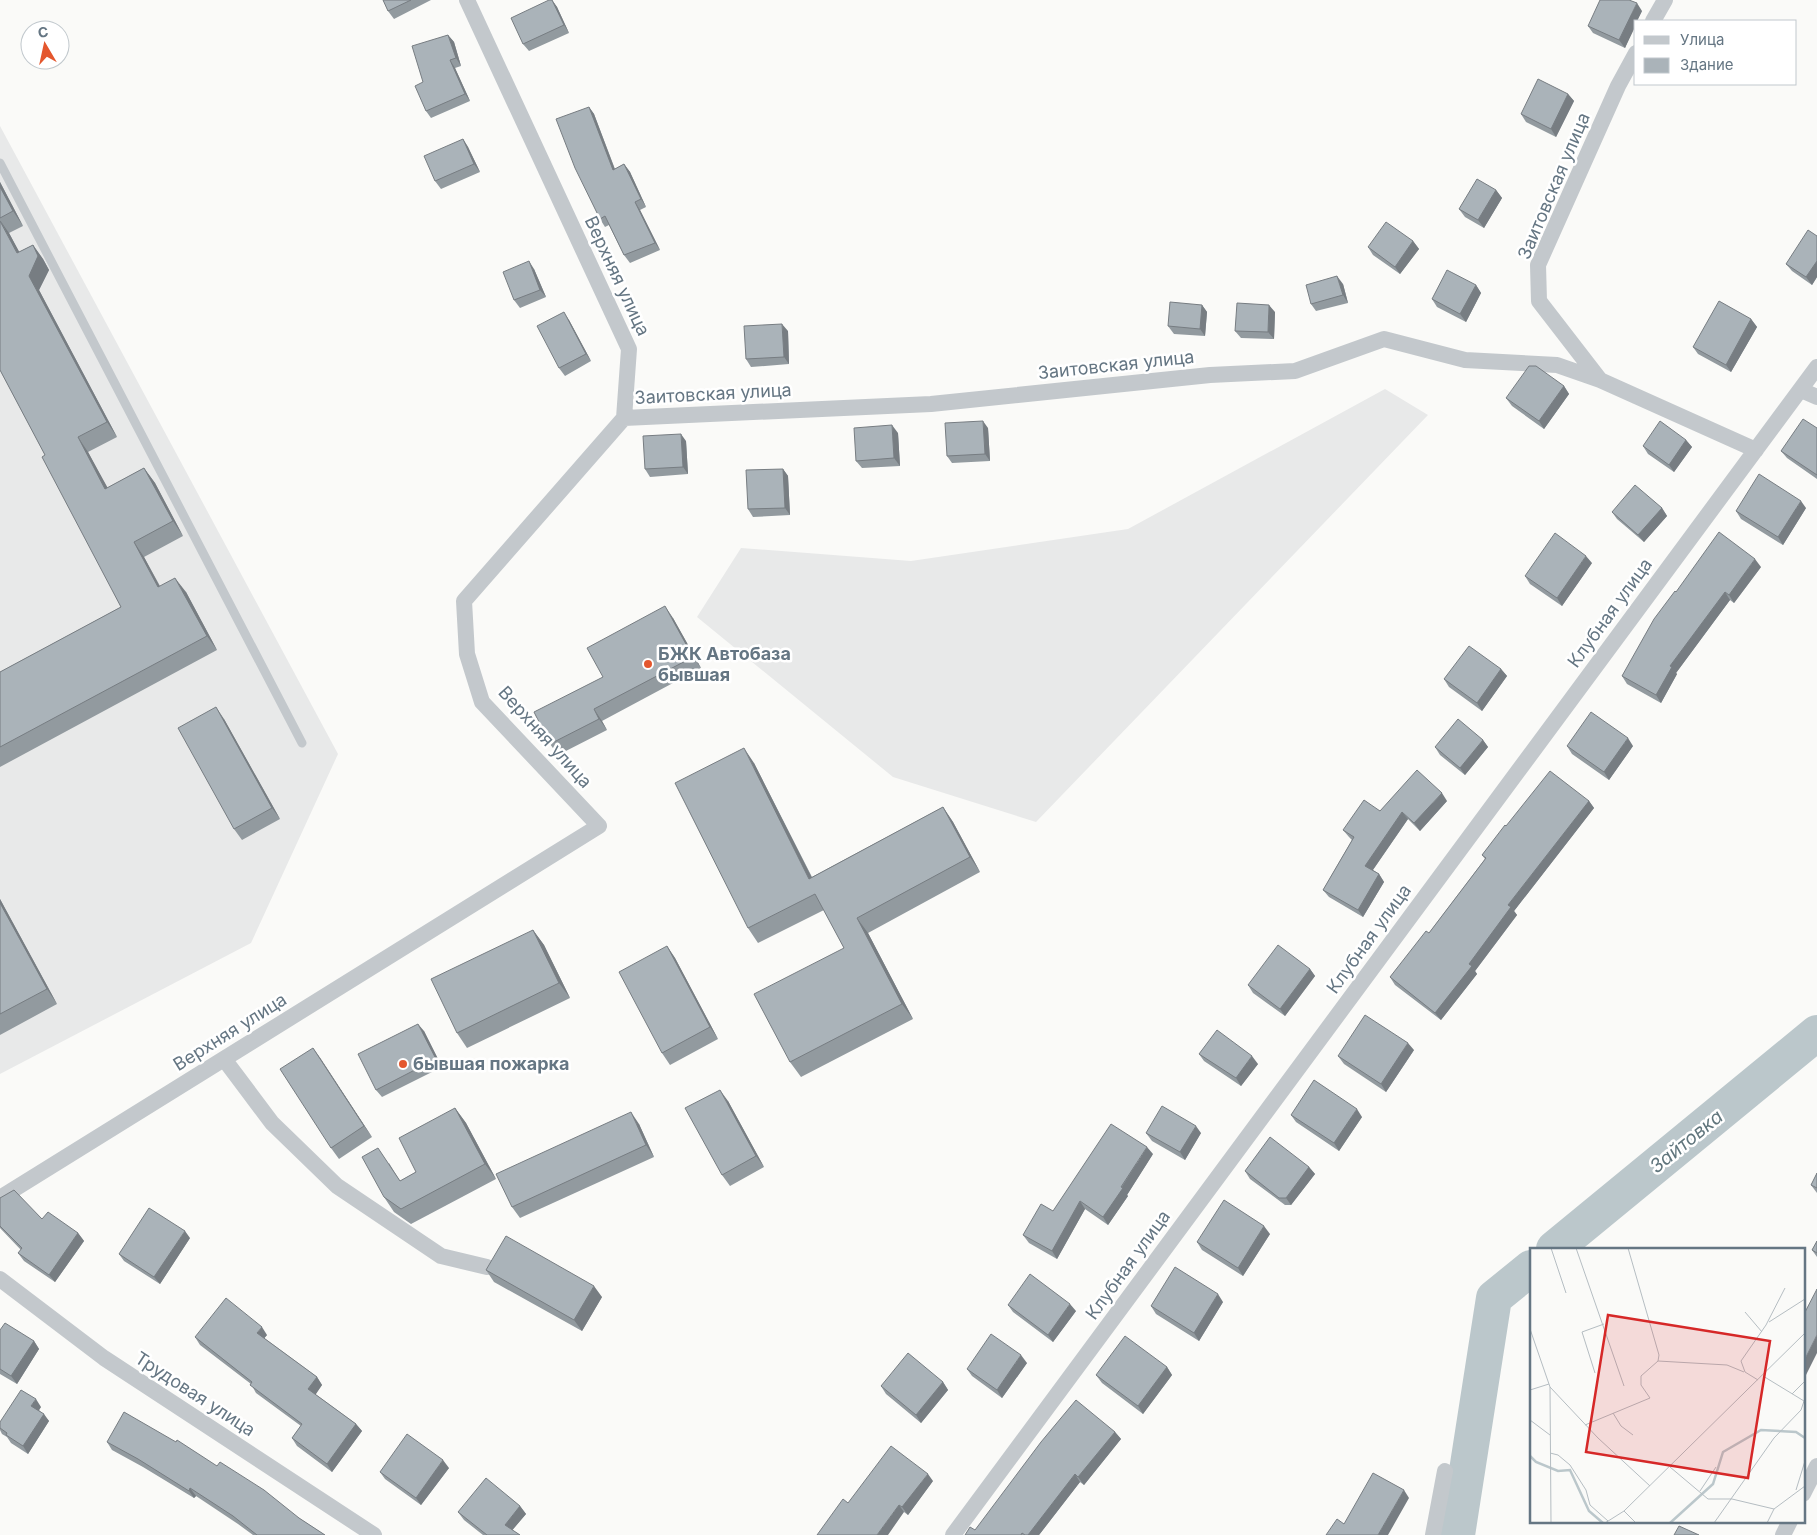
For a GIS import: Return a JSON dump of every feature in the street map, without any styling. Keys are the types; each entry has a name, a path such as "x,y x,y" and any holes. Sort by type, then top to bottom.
{"street":[{"name":"Верхняя улица","path":"0,1198 599,826 482,702 467,654 464,601 624,418 629,349 467,0"},
{"path":"1654,20 1665,0"},
{"name":"Заитовская улица","path":"1600,380 1539,300 1538,265 1618,86 1634,57"},
{"name":"Заитовская улица","path":"624,418 931,404 1210,375 1295,371 1384,339 1465,360 1557,364 1600,380 1756,450"},
{"name":"Клубная улица","path":"953,1535 1817,367"},
{"path":"1800,390 1817,397"},
{"path":"224,1059 272,1123 337,1186 441,1256 487,1267"},
{"name":"Трудовая улица","path":"0,1279 104,1358 374,1535"},
{"path":"1804,1492 1817,1466"},
{"path":"1433,1535 1445,1471"},
{"path":"1783,1535 1790,1522"}],"lane":[{"path":"0,163 302,744"}],"shaded area":[{"path":"0,126 338,754 251,943 0,1074"},
{"path":"1385,389 1428,415 1036,822 893,777 697,617 741,548 911,561 1128,529"}],"building":[{"path":"383,0 411,0 388,11"},
{"path":"552,0 564,25 523,44 511,18"},
{"path":"1600,0 1629,0 1637,3 1619,40 1588,26"},
{"path":"448,35 456,58 450,60 465,94 426,111 415,86 423,82 412,46"},
{"path":"1538,79 1568,94 1551,129 1521,114"},
{"path":"589,107 613,170 624,164 641,199 635,202 655,243 624,255 605,216 600,219 575,168 556,119"},
{"path":"463,139 474,164 435,181 424,156"},
{"path":"1477,179 1496,190 1478,220 1459,209"},
{"path":"0,187 13,211 0,218"},
{"path":"0,221 17,253 33,245 38,256 29,276 107,422 78,437 105,489 144,468 173,521 134,542 158,587 175,578 207,636 0,747 0,672 121,607 42,457 45,455 0,370"},
{"path":"1386,222 1413,241 1395,267 1368,247"},
{"path":"1808,230 1817,236 1817,261 1806,277 1786,264"},
{"path":"529,261 540,290 514,300 503,272"},
{"path":"1447,270 1476,285 1460,314 1432,299"},
{"path":"1337,276 1343,295 1311,304 1306,285"},
{"path":"1719,301 1751,319 1726,365 1693,347"},
{"path":"1170,302 1202,305 1200,329 1168,326"},
{"path":"1237,303 1269,305 1268,332 1235,331"},
{"path":"564,312 586,354 559,368 537,326"},
{"path":"782,324 784,357 746,359 744,326"},
{"path":"1529,366 1536,366 1564,386 1539,421 1506,398"},
{"path":"1803,419 1817,428 1817,475 1781,451"},
{"path":"983,421 985,454 947,456 945,423"},
{"path":"1660,421 1686,440 1669,465 1643,446"},
{"path":"892,425 894,458 856,461 854,428"},
{"path":"681,434 683,467 645,469 643,436"},
{"path":"783,469 785,508 748,509 746,470"},
{"path":"1759,474 1801,501 1778,537 1736,511"},
{"path":"1635,485 1662,508 1638,535 1612,512"},
{"path":"1719,532 1755,559 1729,595 1725,592 1670,666 1672,667 1656,695 1622,676 1654,619"},
{"path":"1555,533 1586,556 1557,598 1525,576"},
{"path":"665,606 693,657 594,709 599,719 550,744 534,712 603,677 587,648"},
{"path":"1469,646 1501,669 1477,703 1444,679"},
{"path":"216,707 272,808 234,829 178,728"},
{"path":"1591,712 1628,738 1604,772 1567,746"},
{"path":"1458,719 1483,740 1460,768 1435,747"},
{"path":"744,748 809,879 943,807 970,857 857,918 902,1004 790,1062 754,994 844,948 815,894 748,928 675,783"},
{"path":"1417,770 1442,793 1414,823 1402,812 1365,866 1379,874 1358,910 1323,890 1354,837 1343,830 1364,800 1380,811"},
{"path":"1550,771 1589,801 1508,905 1511,907 1469,964 1472,966 1435,1013 1390,977 1426,931 1429,933 1486,858 1482,855"},
{"path":"0,903 47,989 0,1014"},
{"path":"533,930 559,983 457,1033 431,979"},
{"path":"1278,945 1310,969 1280,1009 1248,985"},
{"path":"667,946 710,1027 662,1053 619,972"},
{"path":"1365,1015 1408,1043 1381,1084 1338,1056"},
{"name":"бывшая пожарка","path":"418,1024 436,1059 376,1090 358,1054"},
{"path":"1217,1030 1252,1056 1236,1078 1199,1054"},
{"path":"313,1048 364,1126 331,1148 280,1069"},
{"path":"1314,1080 1357,1109 1334,1143 1291,1115"},
{"path":"720,1090 756,1156 722,1175 685,1108"},
{"path":"1162,1106 1196,1126 1180,1152 1146,1133"},
{"path":"455,1108 485,1164 401,1209 384,1197 362,1157 378,1148 400,1181 416,1172 399,1138"},
{"path":"631,1112 646,1145 512,1207 496,1174"},
{"path":"1111,1124 1147,1147 1103,1217 1080,1201 1052,1251 1023,1235 1041,1204 1053,1211"},
{"path":"1270,1137 1309,1167 1286,1198 1279,1198 1245,1171"},
{"path":"1817,1173 1817,1188 1811,1185"},
{"path":"14,1190 42,1219 48,1212 78,1233 49,1275 18,1253 22,1248 0,1226 0,1198"},
{"path":"1224,1200 1264,1226 1238,1268 1197,1242"},
{"path":"149,1208 185,1231 154,1277 119,1254"},
{"path":"506,1236 594,1286 574,1320 486,1270"},
{"path":"1817,1241 1817,1253 1812,1250"},
{"path":"1175,1267 1218,1294 1194,1333 1151,1306"},
{"path":"1030,1274 1070,1304 1048,1335 1008,1305"},
{"path":"1817,1289 1817,1335 1804,1361 1804,1314"},
{"path":"226,1298 262,1327 257,1333 317,1377 308,1389 356,1424 327,1464 292,1438 302,1424 250,1385 252,1382 195,1337"},
{"path":"5,1323 34,1341 11,1376 0,1369 0,1330"},
{"path":"991,1334 1021,1355 997,1390 967,1369"},
{"path":"1125,1336 1167,1367 1138,1406 1096,1375"},
{"path":"908,1353 943,1382 916,1415 881,1386"},
{"path":"21,1390 36,1399 31,1406 44,1414 23,1446 6,1435 7,1433 0,1428 0,1422"},
{"path":"1076,1400 1115,1432 1078,1477 1075,1474 1028,1535 1022,1533 1021,1535 965,1535 970,1527 975,1530 1041,1442"},
{"path":"124,1412 176,1442 177,1440 217,1466 220,1462 264,1490 299,1518 325,1535 257,1535 233,1516 190,1488 189,1491 107,1442"},
{"path":"407,1434 443,1460 416,1498 380,1472"},
{"path":"891,1446 928,1474 902,1507 899,1505 877,1535 817,1535 843,1499 848,1503"},
{"path":"1373,1473 1404,1490 1378,1535 1326,1535 1337,1519 1344,1524"},
{"path":"486,1478 520,1506 505,1525 520,1535 487,1535 458,1512"},
{"path":"1679,1526 1699,1535 1674,1535"}],"waterway":[{"name":"Зайтовка","path":"1555,1248 1817,1033"},
{"name":"Зайтовка","path":"1457,1535 1494,1298 1530,1269"}],"place":[{"name":"БЖК Автобаза бывшая","path":"648,664"},
{"name":"бывшая пожарка","path":"403,1064"}]}
